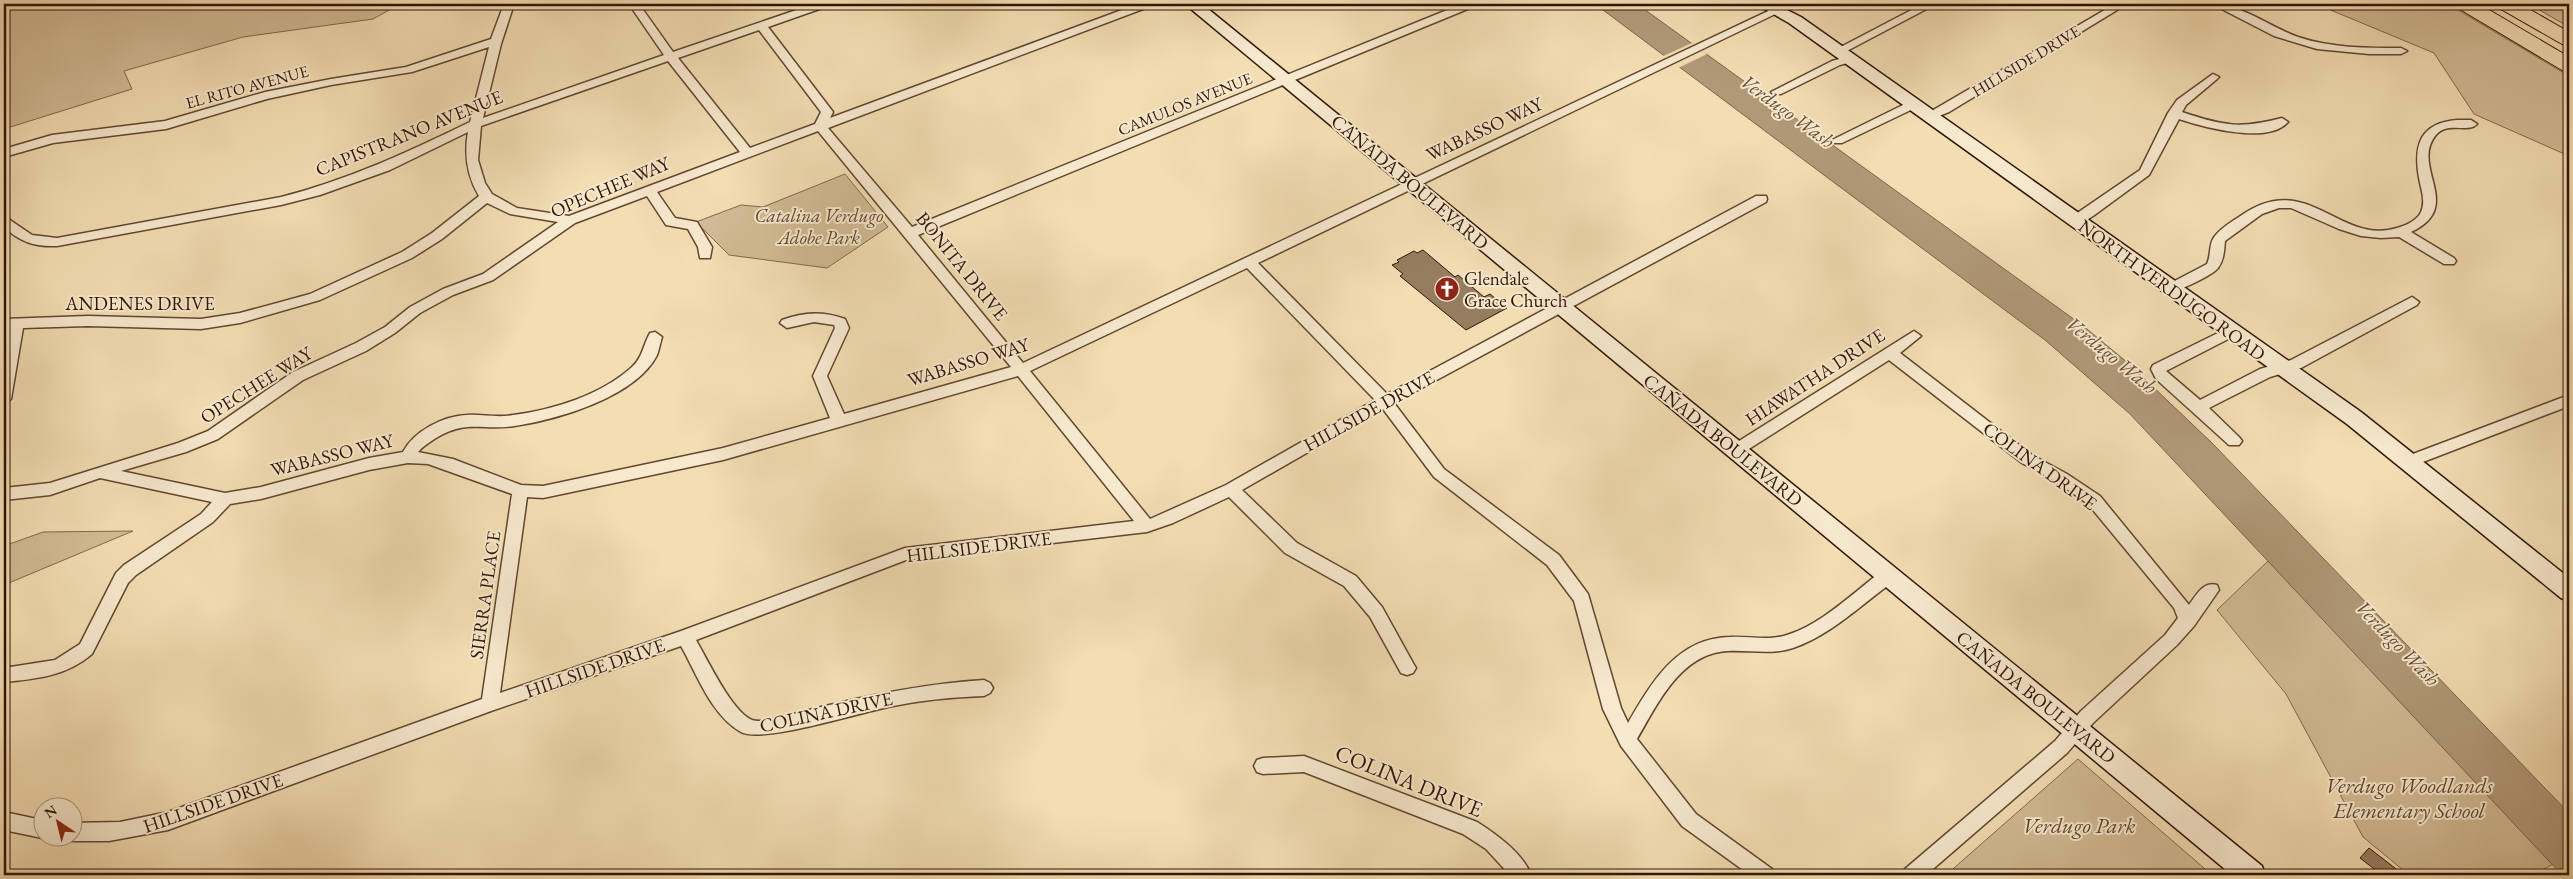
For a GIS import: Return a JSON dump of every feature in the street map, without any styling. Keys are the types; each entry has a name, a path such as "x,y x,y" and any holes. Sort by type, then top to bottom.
{"highway":[{"path":"2465,4 2569,66"},
{"path":"2506,4 2569,40"}],"main road":[{"name":"CAÑADA BOULEVARD","path":"1193,4 1288,80 2252,875"},
{"name":"NORTH VERDUGO ROAD","path":"1778,6 2170,289 2354,418 2410,461 2569,591"}],"street":[{"path":"509,4 496,41 476,124 472,156 478,180 486,197 498,205 516,211 570,220"},
{"path":"634,4 670,56 747,153"},
{"name":"CAPISTRANO AVENUE","path":"4,220 26,240 38,243 57,242 281,201 339,184 386,167 476,124 824,4"},
{"name":"OPECHEE WAY","path":"4,494 50,489 189,446 213,435 298,376 361,347 390,330 415,310 448,292 488,276 570,220 1147,4"},
{"name":"CAMULOS AVENUE","path":"910,233 1471,4"},
{"path":"1777,92 1836,63 1845,55 1931,4"},
{"name":"HILLSIDE DRIVE","path":"1929,116 1945,109 2122,4"},
{"path":"2217,4 2287,36 2316,46 2342,50 2401,51"},
{"name":"WABASSO WAY","path":"101,473 225,499 261,493 369,464 408,457 428,458 448,463 520,491 543,492 723,454 1020,370 1250,263 1702,47 1778,6"},
{"path":"761,25 826,112 820,126"},
{"name":"EL RITO AVENUE","path":"4,153 52,139 166,125 265,96 332,82 408,70 496,41"},
{"path":"2075,221 2145,172 2174,113 2181,103 2213,77"},
{"path":"1838,140 1913,104"},
{"path":"2174,113 2212,126 2246,130 2269,128 2282,122"},
{"path":"2170,289 2212,267 2217,257 2218,240 2250,216 2270,205 2282,204 2301,207 2341,226 2360,232 2378,234 2400,232 2426,216 2430,202 2424,161 2425,148 2431,132 2441,124 2456,122 2471,124"},
{"name":"BONITA DRIVE","path":"820,126 910,233 1147,526"},
{"path":"649,190 671,222 692,226 705,247 705,255"},
{"name":"ANDENES DRIVE","path":"10,324 88,320 202,324 240,318 280,308 315,297 407,255 437,236 486,197"},
{"name":"HILLSIDE DRIVE","path":"82,833 100,834 134,830 168,820 490,704 685,637 905,554 1147,526 1231,489 1385,402 1761,199"},
{"path":"2400,232 2450,261"},
{"path":"1250,263 1385,402 1439,473 1553,560 1582,599 1612,709 1627,740 1689,820 1764,875"},
{"path":"2200,407 2265,373 2296,364 2412,302"},
{"path":"787,323 802,317 829,318 840,322 842,328 820,376 839,421"},
{"path":"4,398 10,324"},
{"path":"2231,332 2158,369 2161,375 2200,407 2234,441"},
{"name":"HIAWATHA DRIVE","path":"1736,450 1914,336"},
{"path":"408,457 416,444 450,424 464,422 510,422 533,418 571,406 622,383 649,357 654,347 655,337"},
{"name":"COLINA DRIVE","path":"1890,353 2027,459 2062,478 2094,500 2180,604 2188,621"},
{"path":"2410,461 2569,400"},
{"path":"1231,489 1291,548 1350,581 1376,612 1407,668"},
{"name":"SIERRA PLACE","path":"490,704 520,491"},
{"path":"4,675 47,671 65,665 80,655 86,649 122,578 130,570 207,518 225,499"},
{"path":"1627,740 1652,699 1678,663 1711,646 1770,645 1800,638 1888,576"},
{"path":"1912,875 2061,748 2087,717 2171,640 2212,590"},
{"name":"COLINA DRIVE","path":"685,637 732,715 750,728 780,726 870,701 942,689 984,688"},
{"name":"COLINA DRIVE","path":"1263,766 1304,764 1470,828 1493,843 1522,875"},
{"path":"4,821 32,827"}],"green space":[{"path":"4,4 400,4 373,19 243,37 124,71 132,89 4,129"},
{"path":"2316,4 2448,4 2569,76 2569,156 2474,114 2434,53"},
{"path":"2529,4 2569,4 2569,27"},
{"name":"Catalina Verdugo Adobe Park","path":"845,174 888,227 827,268 729,255 696,222 741,205 763,207"},
{"path":"133,531 4,585 4,546 43,532"},
{"name":"Verdugo Woodlands Elementary School","path":"2268,561 2553,864 2534,875 2409,875 2363,837 2286,694 2217,610"},
{"name":"Verdugo Park","path":"2078,759 2212,875 1946,875"}],"water":[{"name":"Verdugo Wash","path":"1595,4 1637,4 2082,325 2128,363 2212,443 2569,813 2569,875 2562,875 2130,414 2045,340"}],"pier":[{"path":"1692,43 1707,54 1676,69 1661,57"}],"building":[{"name":"Glendale Grace Church","path":"1423,250 1455,277 1458,275 1484,297 1490,294 1507,308 1466,330 1400,276 1403,274 1392,265 1399,262 1397,260 1414,251 1417,253"},
{"path":"2369,848 2404,875 2382,875 2360,858"}],"place":[{"name":"Glendale Grace Church","path":"1447,289"}]}
